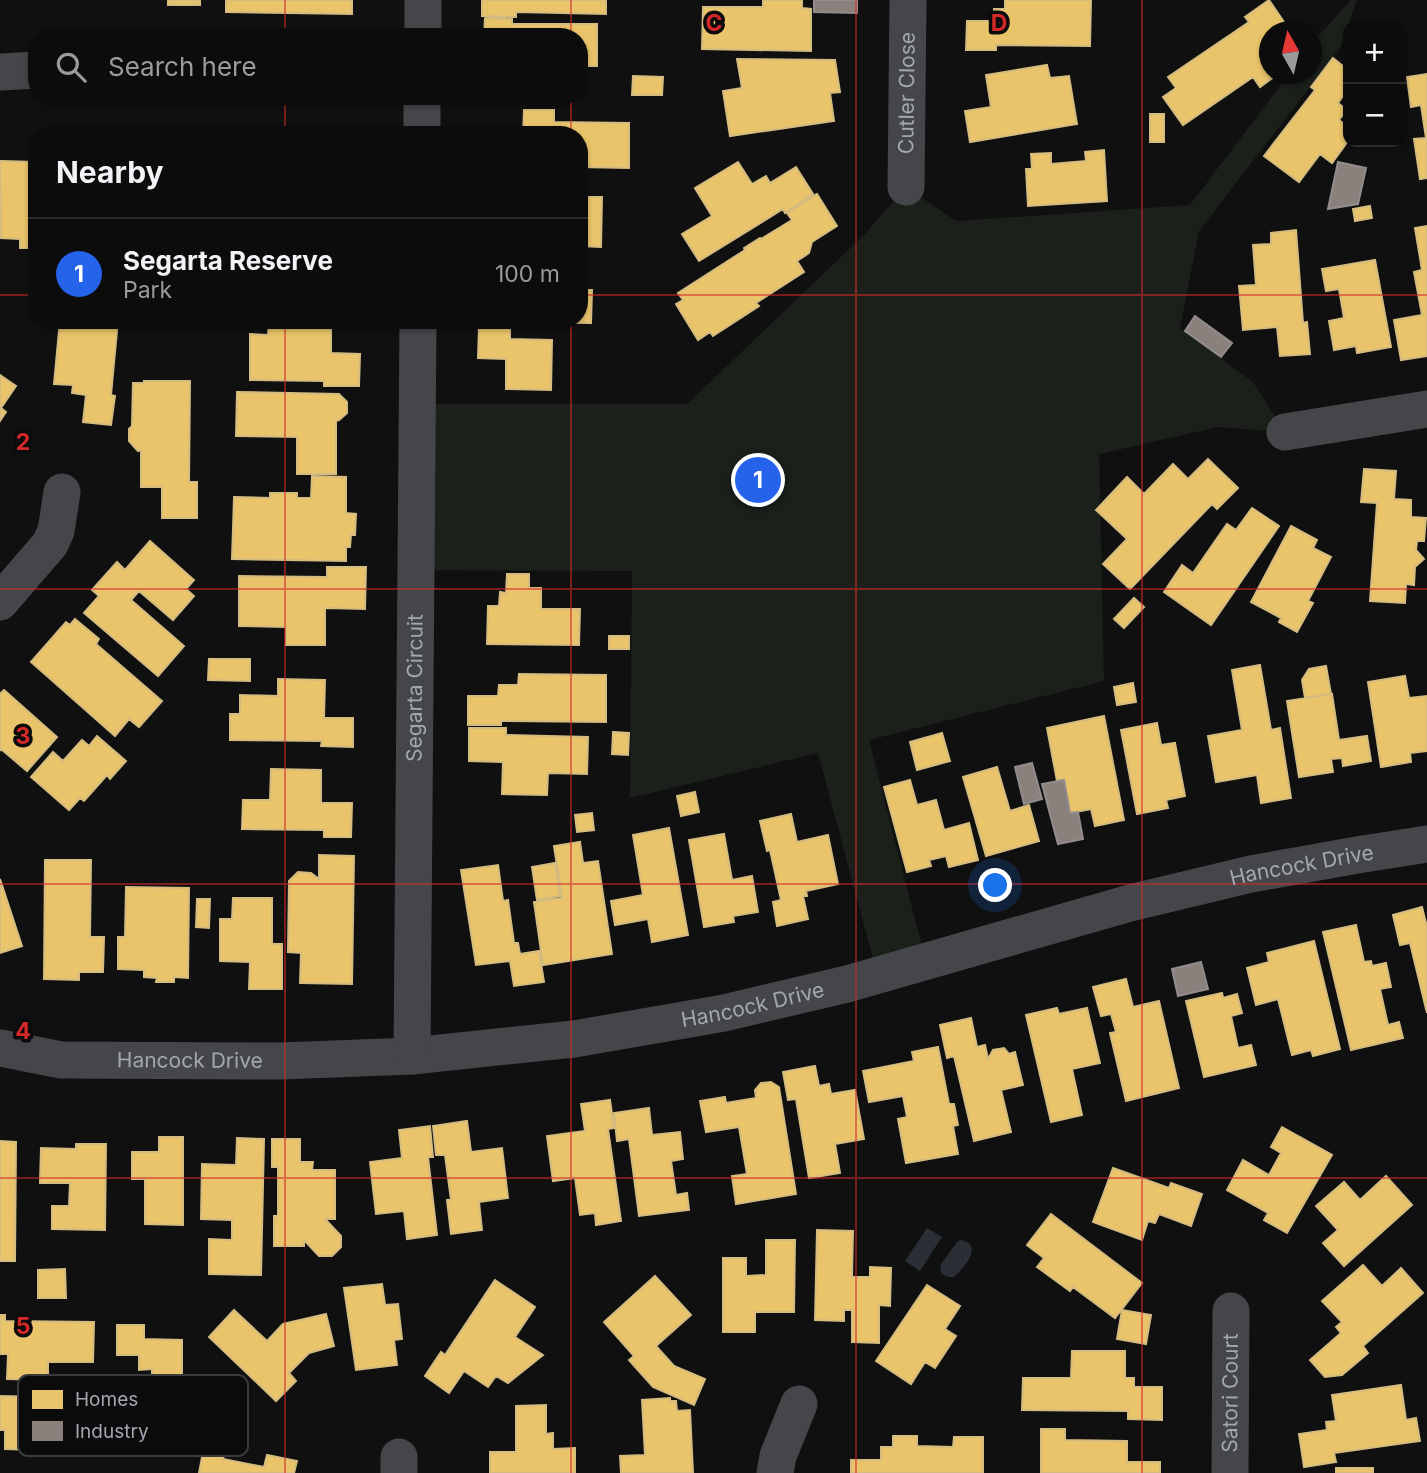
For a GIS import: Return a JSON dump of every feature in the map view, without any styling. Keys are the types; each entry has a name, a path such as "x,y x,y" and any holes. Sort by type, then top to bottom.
{"street":[{"path":"423,0 423,28"},
{"name":"Cutler Close","path":"906,187 908,0"},
{"path":"0,72 28,70"},
{"path":"422,105 422,126"},
{"name":"Segarta Circuit","path":"412,1056 418,329"},
{"path":"1285,432 1427,409"},
{"path":"0,602 50,544 62,492"},
{"name":"Hancock Drive","path":"0,1048 61,1060 281,1061 412,1056 575,1039 724,1013 878,976 1130,903 1251,874 1427,844"},
{"name":"Hancock Drive","path":"0,1074 61,1060"},
{"name":"Satori Court","path":"1230,1473 1231,1311"},
{"path":"775,1473 778,1456 799,1404"}],"shaded area":[{"path":"1351,0 1357,0 1350,21 1343,21 1340,48 1322,71 1322,32"},
{"path":"1281,84 1312,84 1199,231 1180,328 1253,382 1285,432 1218,427 1099,454 1104,681 869,740 926,962 878,977 818,753 630,798 632,571 415,570 417,404 687,404 864,235 906,187 956,221 1190,205"},
{"path":"927,1228 942,1237 920,1271 905,1261"},
{"path":"960,1240 971,1246 970,1257 954,1277 945,1276 940,1270 941,1264"}],"building: Homes":[{"path":"168,0 200,0 200,5 168,5"},
{"path":"226,0 352,0 352,14 226,12"},
{"path":"482,0 606,0 606,14 516,12 516,17 482,16"},
{"path":"763,0 802,0 802,8 811,9 811,51 702,49 703,7 763,7"},
{"path":"1005,0 1091,0 1090,46 996,45 996,50 966,50 967,21 994,21 994,9 1005,9"},
{"path":"1269,0 1283,21 1259,21 1259,84 1264,84 1260,87 1253,77 1183,125 1163,97 1176,88 1168,77 1249,22 1245,17"},
{"path":"485,18 512,19 512,24 597,24 597,66 588,66 588,28 484,28"},
{"path":"1333,58 1343,66 1343,96 1338,103 1343,107 1343,115 1339,120 1343,123 1344,147 1332,163 1320,154 1299,182 1264,156 1315,90 1311,87 1313,84 1322,84 1322,72"},
{"path":"737,59 835,60 840,92 830,93 834,121 730,136 723,91 742,88"},
{"path":"1047,65 1050,78 1069,76 1077,124 970,142 965,111 991,107 986,75"},
{"path":"1427,74 1427,178 1420,179 1414,139 1426,138 1421,105 1411,107 1407,77"},
{"path":"633,76 663,77 662,95 632,95"},
{"path":"524,110 554,110 554,122 629,123 629,168 588,167 588,126 523,126"},
{"path":"1150,114 1164,114 1164,142 1150,142"},
{"path":"1104,150 1107,201 1028,206 1026,169 1032,169 1031,154 1051,153 1051,164 1086,161 1085,152"},
{"path":"0,161 28,162 28,248 20,248 20,239 1,238"},
{"path":"738,162 752,184 766,176 770,183 796,167 813,194 785,213 783,209 699,261 682,234 712,216 695,188"},
{"path":"817,194 837,226 812,242 809,253 797,261 804,272 756,303 759,306 713,336 710,332 698,340 676,304 683,300 678,293 745,250 744,248 792,220 787,213"},
{"path":"588,197 602,197 601,247 588,246"},
{"path":"1370,206 1372,218 1355,221 1353,209"},
{"path":"1427,226 1427,356 1401,360 1394,320 1422,315 1414,272 1422,270 1415,228"},
{"path":"1296,230 1303,323 1307,322 1310,354 1280,356 1277,327 1243,330 1239,286 1256,285 1253,245 1271,244 1271,233"},
{"path":"1375,260 1391,347 1357,353 1356,346 1334,350 1329,321 1344,318 1339,289 1326,291 1322,269"},
{"path":"588,290 592,290 591,323 588,323"},
{"path":"59,329 117,329 111,395 115,396 111,425 83,422 86,395 72,393 73,385 54,384"},
{"path":"268,329 331,329 331,353 360,354 359,386 324,386 324,381 250,380 250,334 268,335"},
{"path":"479,329 510,329 510,339 552,340 551,390 506,389 506,359 478,358"},
{"path":"0,375 16,386 1,408 6,412 0,421"},
{"path":"190,381 189,482 197,482 197,518 162,518 162,487 141,487 141,450 138,451 129,441 129,429 132,426 133,383"},
{"path":"237,392 339,394 347,402 347,413 336,421 336,474 297,474 297,437 236,436"},
{"path":"1208,459 1238,488 1217,509 1212,504 1130,589 1103,564 1127,539 1096,510 1127,477 1144,494 1173,464 1188,479"},
{"path":"1364,469 1396,471 1394,499 1411,500 1411,517 1426,518 1424,541 1417,541 1416,550 1424,559 1415,567 1414,585 1406,584 1405,603 1370,601 1377,503 1361,502"},
{"path":"312,476 346,477 346,513 356,514 355,535 351,535 350,547 346,547 346,561 232,559 234,497 270,498 270,493 297,493 297,498 311,498"},
{"path":"1252,508 1279,526 1211,625 1164,592 1182,565 1193,573 1227,524 1236,530"},
{"path":"1291,526 1317,540 1313,548 1331,557 1308,601 1313,603 1297,632 1279,622 1281,618 1251,602"},
{"path":"150,541 194,580 186,589 194,596 173,620 139,591 131,600 184,646 158,676 84,613 99,596 92,590 117,562 125,570"},
{"path":"327,567 366,567 365,609 325,608 325,645 286,645 286,627 239,626 239,576 327,577"},
{"path":"507,574 529,574 529,588 541,588 541,609 580,609 579,645 487,644 488,606 499,606 500,592 506,593"},
{"path":"1134,598 1144,607 1124,628 1114,619"},
{"path":"75,619 99,639 96,644 162,701 139,727 129,719 115,736 31,662 66,622 70,625"},
{"path":"609,636 629,636 629,649 609,649"},
{"path":"209,659 250,659 250,681 208,680"},
{"path":"1260,665 1271,730 1280,728 1291,798 1261,803 1257,775 1216,782 1208,736 1242,730 1232,670"},
{"path":"1326,666 1331,694 1305,698 1302,680 1309,669"},
{"path":"519,674 606,675 606,722 501,721 501,725 468,725 468,696 498,696 499,685 518,685"},
{"path":"1405,676 1409,698 1427,696 1427,751 1410,753 1411,762 1381,767 1368,682"},
{"path":"278,679 325,680 324,718 353,718 353,747 321,746 322,741 230,740 230,714 240,714 240,695 278,696"},
{"path":"1133,683 1136,702 1117,705 1114,687"},
{"path":"4,690 57,737 27,771 1,749 0,751 0,694"},
{"path":"1332,694 1339,740 1367,736 1371,761 1343,766 1342,758 1331,759 1333,772 1299,777 1287,701"},
{"path":"1104,716 1124,820 1095,826 1091,809 1070,813 1064,780 1057,781 1047,728"},
{"path":"1157,723 1161,745 1175,743 1185,796 1166,800 1168,808 1137,814 1121,730"},
{"path":"469,728 506,728 506,735 588,737 587,774 548,773 547,795 502,794 503,762 469,761"},
{"path":"613,732 629,733 628,755 612,754"},
{"path":"942,733 950,761 917,770 910,742"},
{"path":"97,736 126,761 110,779 107,775 84,801 80,798 69,810 31,777 53,752 63,761 82,740 89,746"},
{"path":"997,767 1010,811 1029,805 1039,841 986,856 963,777"},
{"path":"271,769 321,770 321,803 352,803 351,837 324,837 324,830 242,829 243,800 270,800"},
{"path":"910,780 917,805 936,800 944,830 969,823 978,860 949,867 946,856 929,860 931,866 907,872 884,787"},
{"path":"695,792 699,812 681,816 677,796"},
{"path":"592,813 594,830 577,832 575,815"},
{"path":"791,814 797,842 828,835 838,884 806,891 807,896 803,896 808,919 777,926 773,902 781,900 770,850 767,851 760,821"},
{"path":"669,828 688,935 652,942 648,919 615,925 611,901 643,895 633,835"},
{"path":"724,834 732,880 752,876 758,912 733,916 734,922 704,927 689,840"},
{"path":"580,842 583,863 598,861 612,954 543,965 534,902 562,898 554,846"},
{"path":"319,855 354,856 352,984 300,983 301,953 288,952 289,881 298,872 311,873 319,879"},
{"path":"45,860 91,860 90,937 104,937 103,972 79,972 79,980 44,979"},
{"path":"555,863 560,896 537,900 532,867"},
{"path":"498,865 503,901 508,900 514,943 518,943 520,954 539,951 544,982 514,986 510,961 476,965 461,870"},
{"path":"0,879 22,946 0,953"},
{"path":"126,887 189,888 188,978 174,977 174,982 156,982 157,978 144,977 144,970 118,969 118,937 125,937"},
{"path":"233,898 272,898 272,944 282,944 282,989 249,989 250,962 220,961 220,919 232,919"},
{"path":"197,899 210,899 209,928 196,927"},
{"path":"1422,907 1427,927 1427,1013 1410,943 1400,945 1393,915"},
{"path":"1356,925 1364,962 1371,961 1372,966 1386,963 1391,987 1380,989 1388,1025 1399,1022 1403,1038 1351,1050 1323,932"},
{"path":"1314,941 1340,1049 1313,1056 1311,1050 1292,1055 1278,999 1256,1005 1247,968 1269,962 1267,953"},
{"path":"1126,979 1133,1007 1159,1001 1179,1088 1126,1101 1110,1033 1116,1032 1111,1014 1101,1016 1093,987"},
{"path":"1222,993 1223,998 1237,994 1242,1013 1231,1016 1238,1048 1251,1045 1256,1065 1204,1077 1186,1001"},
{"path":"1057,1008 1059,1014 1087,1008 1100,1063 1072,1069 1082,1115 1051,1122 1026,1015"},
{"path":"971,1018 977,1047 985,1045 988,1059 993,1050 1004,1048 1009,1054 1015,1052 1023,1085 1001,1090 1011,1132 974,1141 954,1056 947,1058 940,1025"},
{"path":"938,1047 949,1104 954,1104 958,1125 953,1126 958,1154 906,1163 898,1119 907,1117 903,1096 869,1102 863,1071 914,1061 912,1052"},
{"path":"815,1066 819,1086 829,1084 831,1094 855,1090 864,1139 835,1144 840,1173 809,1178 796,1099 788,1100 783,1072"},
{"path":"771,1082 779,1087 796,1194 736,1204 732,1176 747,1174 739,1127 706,1132 700,1101 725,1097 726,1103 756,1098 755,1090 761,1083"},
{"path":"610,1100 614,1128 608,1129 621,1221 596,1225 595,1213 580,1215 575,1178 553,1181 547,1136 585,1131 581,1104"},
{"path":"649,1108 652,1135 680,1132 683,1159 671,1161 676,1195 687,1193 689,1210 639,1216 629,1139 617,1141 614,1113"},
{"path":"467,1121 471,1152 502,1148 508,1198 479,1202 482,1230 451,1234 447,1200 451,1200 445,1155 436,1155 433,1126"},
{"path":"430,1126 433,1157 428,1157 437,1235 407,1239 404,1211 376,1214 370,1162 402,1158 399,1130"},
{"path":"1282,1127 1332,1155 1287,1233 1264,1220 1268,1213 1227,1190 1243,1160 1269,1175 1281,1153 1271,1147"},
{"path":"159,1137 183,1137 183,1225 145,1224 145,1179 132,1179 132,1152 159,1152"},
{"path":"237,1138 264,1139 261,1275 209,1274 209,1239 232,1240 232,1220 201,1219 202,1164 236,1165"},
{"path":"272,1139 300,1139 300,1162 313,1162 312,1170 335,1170 335,1219 325,1219 341,1236 341,1247 332,1256 319,1256 304,1240 304,1246 274,1246 274,1216 278,1216 278,1167 272,1167"},
{"path":"0,1141 16,1142 15,1261 0,1261"},
{"path":"76,1144 106,1144 105,1230 52,1229 52,1206 69,1206 70,1183 40,1183 41,1148 76,1149"},
{"path":"1113,1168 1169,1188 1171,1183 1202,1194 1191,1226 1159,1214 1155,1223 1148,1221 1142,1240 1093,1222"},
{"path":"1386,1176 1412,1205 1344,1266 1323,1243 1338,1230 1316,1206 1344,1182 1360,1200"},
{"path":"1051,1214 1142,1283 1115,1318 1073,1287 1070,1291 1037,1267 1044,1258 1027,1245"},
{"path":"817,1230 853,1231 852,1277 870,1277 870,1267 891,1268 890,1306 879,1305 879,1343 852,1342 852,1310 844,1310 844,1321 815,1320"},
{"path":"766,1240 795,1240 794,1312 755,1312 755,1332 723,1332 723,1258 746,1258 746,1276 766,1275"},
{"path":"1363,1265 1382,1286 1401,1268 1423,1293 1363,1346 1368,1353 1342,1375 1325,1377 1310,1360 1341,1333 1336,1327 1342,1322 1322,1301"},
{"path":"65,1269 66,1298 38,1298 38,1270"},
{"path":"655,1276 691,1315 656,1346 674,1366 705,1379 694,1405 653,1387 629,1360 634,1356 604,1322"},
{"path":"495,1280 535,1307 515,1337 543,1355 508,1383 496,1376 488,1387 464,1371 449,1393 425,1376 441,1352 445,1355"},
{"path":"382,1284 385,1305 398,1304 402,1339 394,1340 397,1365 356,1370 344,1288"},
{"path":"927,1285 960,1306 945,1329 956,1336 935,1368 925,1362 911,1384 876,1361"},
{"path":"234,1310 267,1341 283,1324 326,1314 334,1346 309,1353 289,1373 296,1381 276,1401 209,1337"},
{"path":"1122,1310 1151,1315 1146,1344 1117,1339"},
{"path":"0,1315 5,1315 5,1321 94,1322 93,1362 48,1362 48,1375 18,1375 18,1379 7,1379 8,1354 0,1354"},
{"path":"117,1325 144,1325 144,1339 182,1340 182,1375 152,1375 152,1369 139,1370 139,1355 117,1355"},
{"path":"1072,1351 1125,1351 1125,1378 1134,1378 1134,1387 1162,1387 1162,1420 1128,1419 1128,1411 1022,1410 1023,1378 1071,1378"},
{"path":"1401,1385 1406,1420 1416,1418 1420,1441 1334,1453 1336,1462 1304,1467 1299,1434 1327,1430 1326,1422 1336,1421 1332,1395"},
{"path":"0,1396 18,1396 18,1449 5,1449 5,1430 0,1430"},
{"path":"670,1398 670,1401 676,1401 677,1411 690,1410 693,1473 621,1473 620,1456 645,1455 642,1400"},
{"path":"546,1405 546,1434 553,1433 553,1449 575,1448 575,1473 490,1473 490,1452 516,1452 516,1406"},
{"path":"1041,1429 1065,1429 1065,1440 1127,1441 1127,1462 1160,1462 1160,1473 1041,1473"},
{"path":"893,1436 917,1436 917,1446 953,1447 954,1437 983,1437 983,1473 851,1473 851,1460 881,1460 881,1447 893,1447"},
{"path":"267,1455 297,1461 294,1473 199,1473 202,1456 224,1456 223,1459 264,1467"},
{"path":"1336,1468 1373,1468 1373,1473 1336,1473"}],"building: Industry":[{"path":"814,0 857,0 857,13 814,12"},
{"path":"1338,162 1366,168 1358,204 1328,209"},
{"path":"1195,316 1232,343 1221,357 1185,331"},
{"path":"1032,763 1042,799 1024,804 1015,767"},
{"path":"1064,780 1070,813 1078,812 1083,839 1058,844 1042,784"},
{"path":"1201,962 1208,989 1178,996 1172,969"}],"place":[{"name":"Segarta Reserve","path":"758,480"}]}
